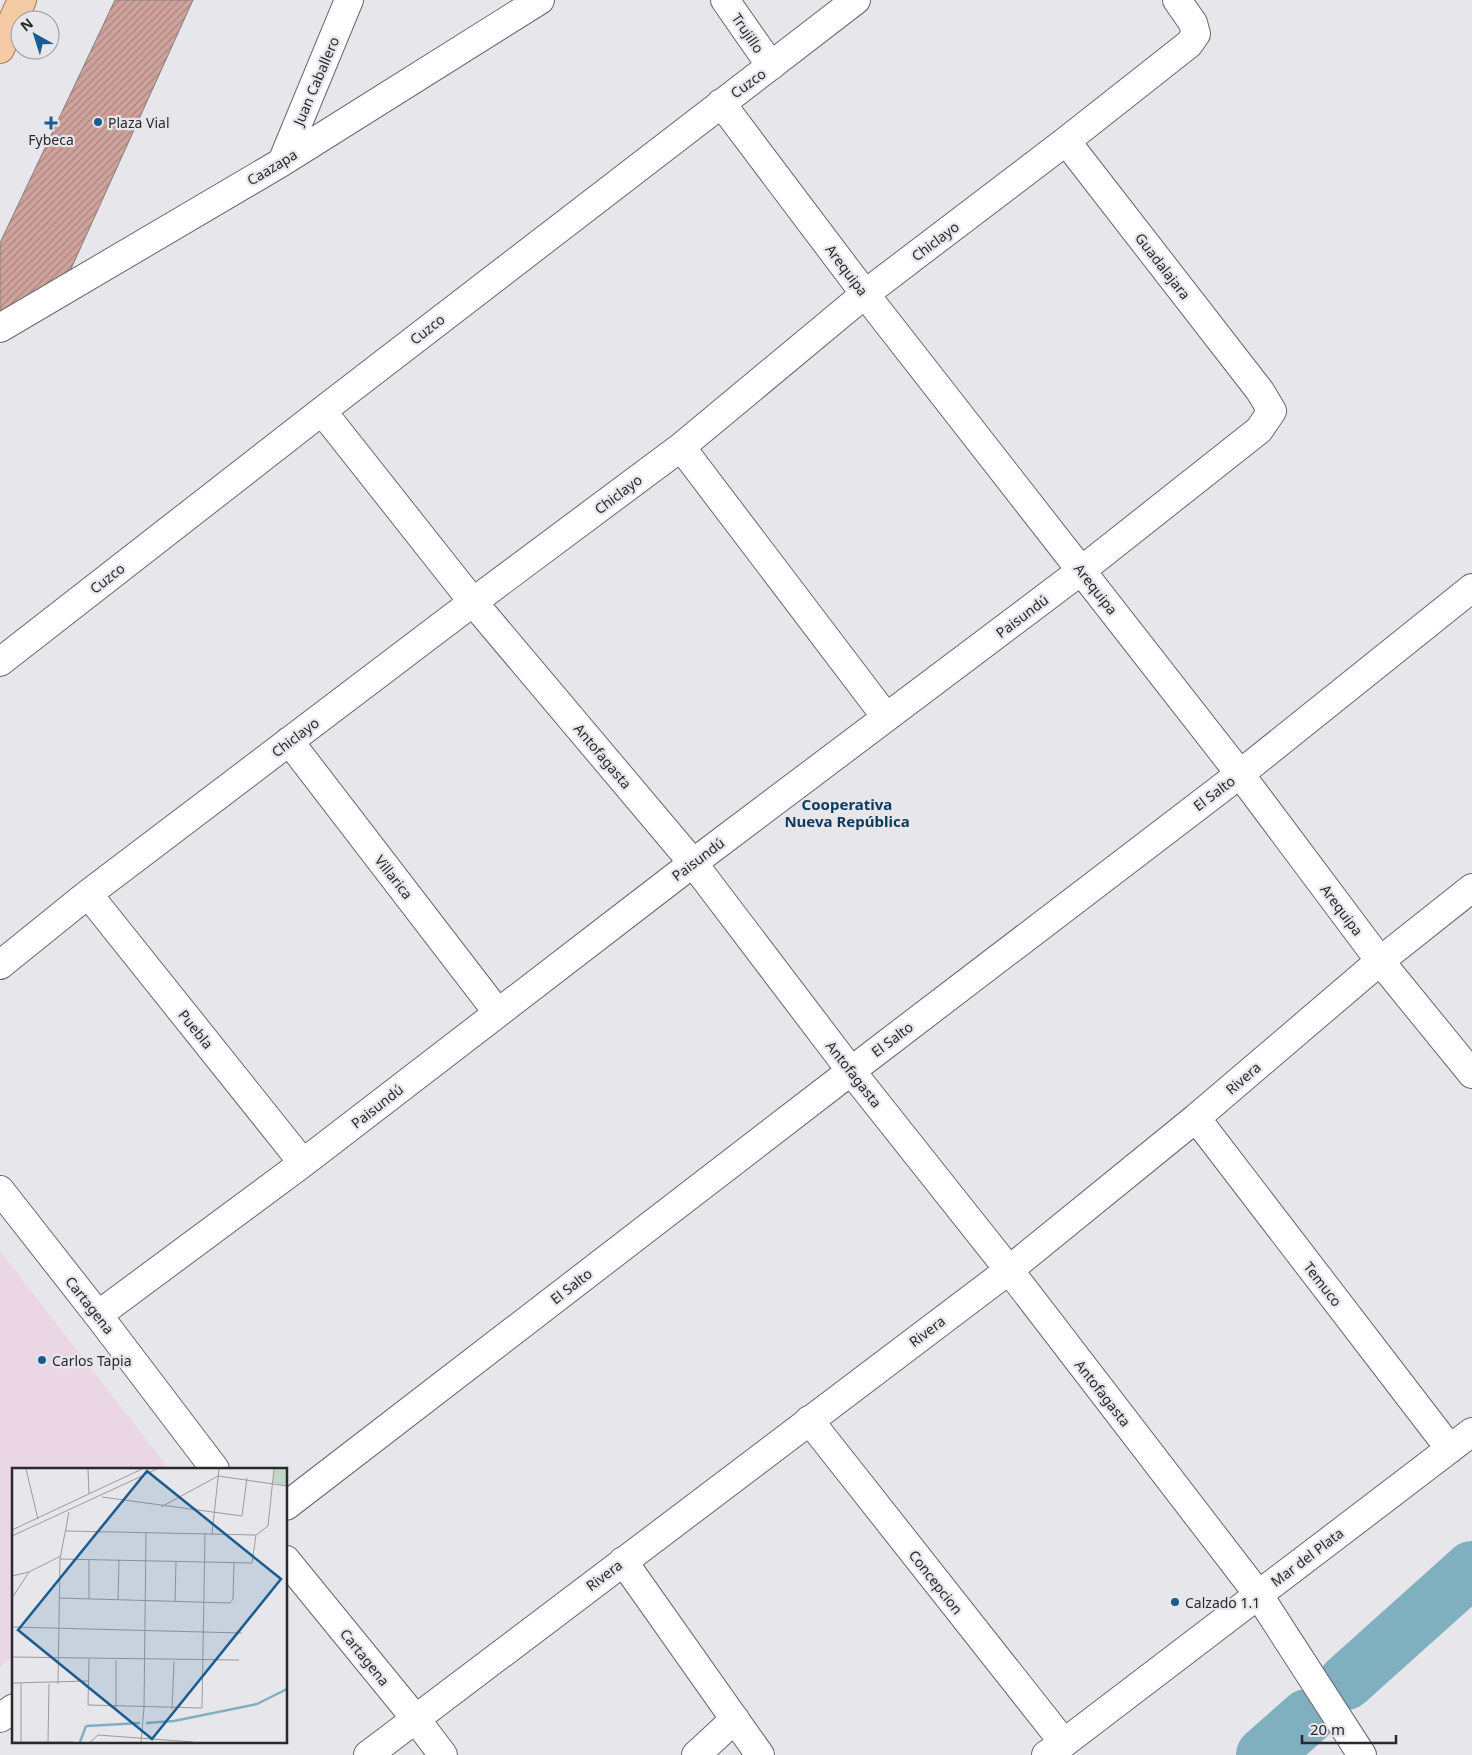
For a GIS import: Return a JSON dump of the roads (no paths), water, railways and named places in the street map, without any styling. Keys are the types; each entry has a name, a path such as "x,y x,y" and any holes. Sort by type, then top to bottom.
{"main road":[{"path":"0,49 22,0"}],"street":[{"name":"Juan Caballero","path":"282,162 349,0"},
{"name":"Caazapa","path":"0,328 282,162 540,0"},
{"name":"Trujillo","path":"725,0 771,66"},
{"name":"Cuzco","path":"0,662 322,411 856,0"},
{"name":"Chiclayo","path":"0,965 88,894 289,741 681,448 865,294 1066,141 1189,44 1196,34 1193,23 1177,0"},
{"name":"Arequipa","path":"721,103 865,294 1240,774 1380,961 1472,1074"},
{"name":"Guadalajara","path":"1066,141 1260,390"},
{"name":"Paisundú","path":"98,1314 303,1164 693,863 1082,570 1259,430 1272,412 1260,390"},
{"name":"Antofagasta","path":"322,411 473,602 693,863 850,1071 1009,1270 1258,1594 1362,1755"},
{"path":"681,448 886,717"},
{"name":"El Salto","path":"288,1504 850,1071 1240,774 1472,588"},
{"name":"Villarica","path":"289,741 498,1012"},
{"name":"Rivera","path":"368,1755 1009,1270 1196,1118 1380,961 1472,888"},
{"name":"Puebla","path":"88,894 303,1164"},
{"name":"Temuco","path":"1196,1118 1450,1450"},
{"name":"Cartagena","path":"0,1190 98,1314 214,1468"},
{"name":"Concepcion","path":"809,1420 1055,1749"},
{"name":"Mar del Plata","path":"1055,1749 1472,1432"},
{"path":"623,1561 760,1755"},
{"name":"Cartagena","path":"288,1562 443,1755"},
{"path":"0,1718 12,1709"},
{"path":"696,1755 735,1719"}],"waterway":[{"path":"1346,1682 1472,1569"},
{"path":"1264,1755 1307,1717"}],"place":[{"name":"Plaza Vial","path":"98,122"},
{"name":"Fybeca","path":"51,123"},
{"name":"Carlos Tapia","path":"42,1360"},
{"name":"Calzado 1.1","path":"1175,1602"}],"district":[{"name":"Cooperativa Nueva República","path":"847,812"}]}
